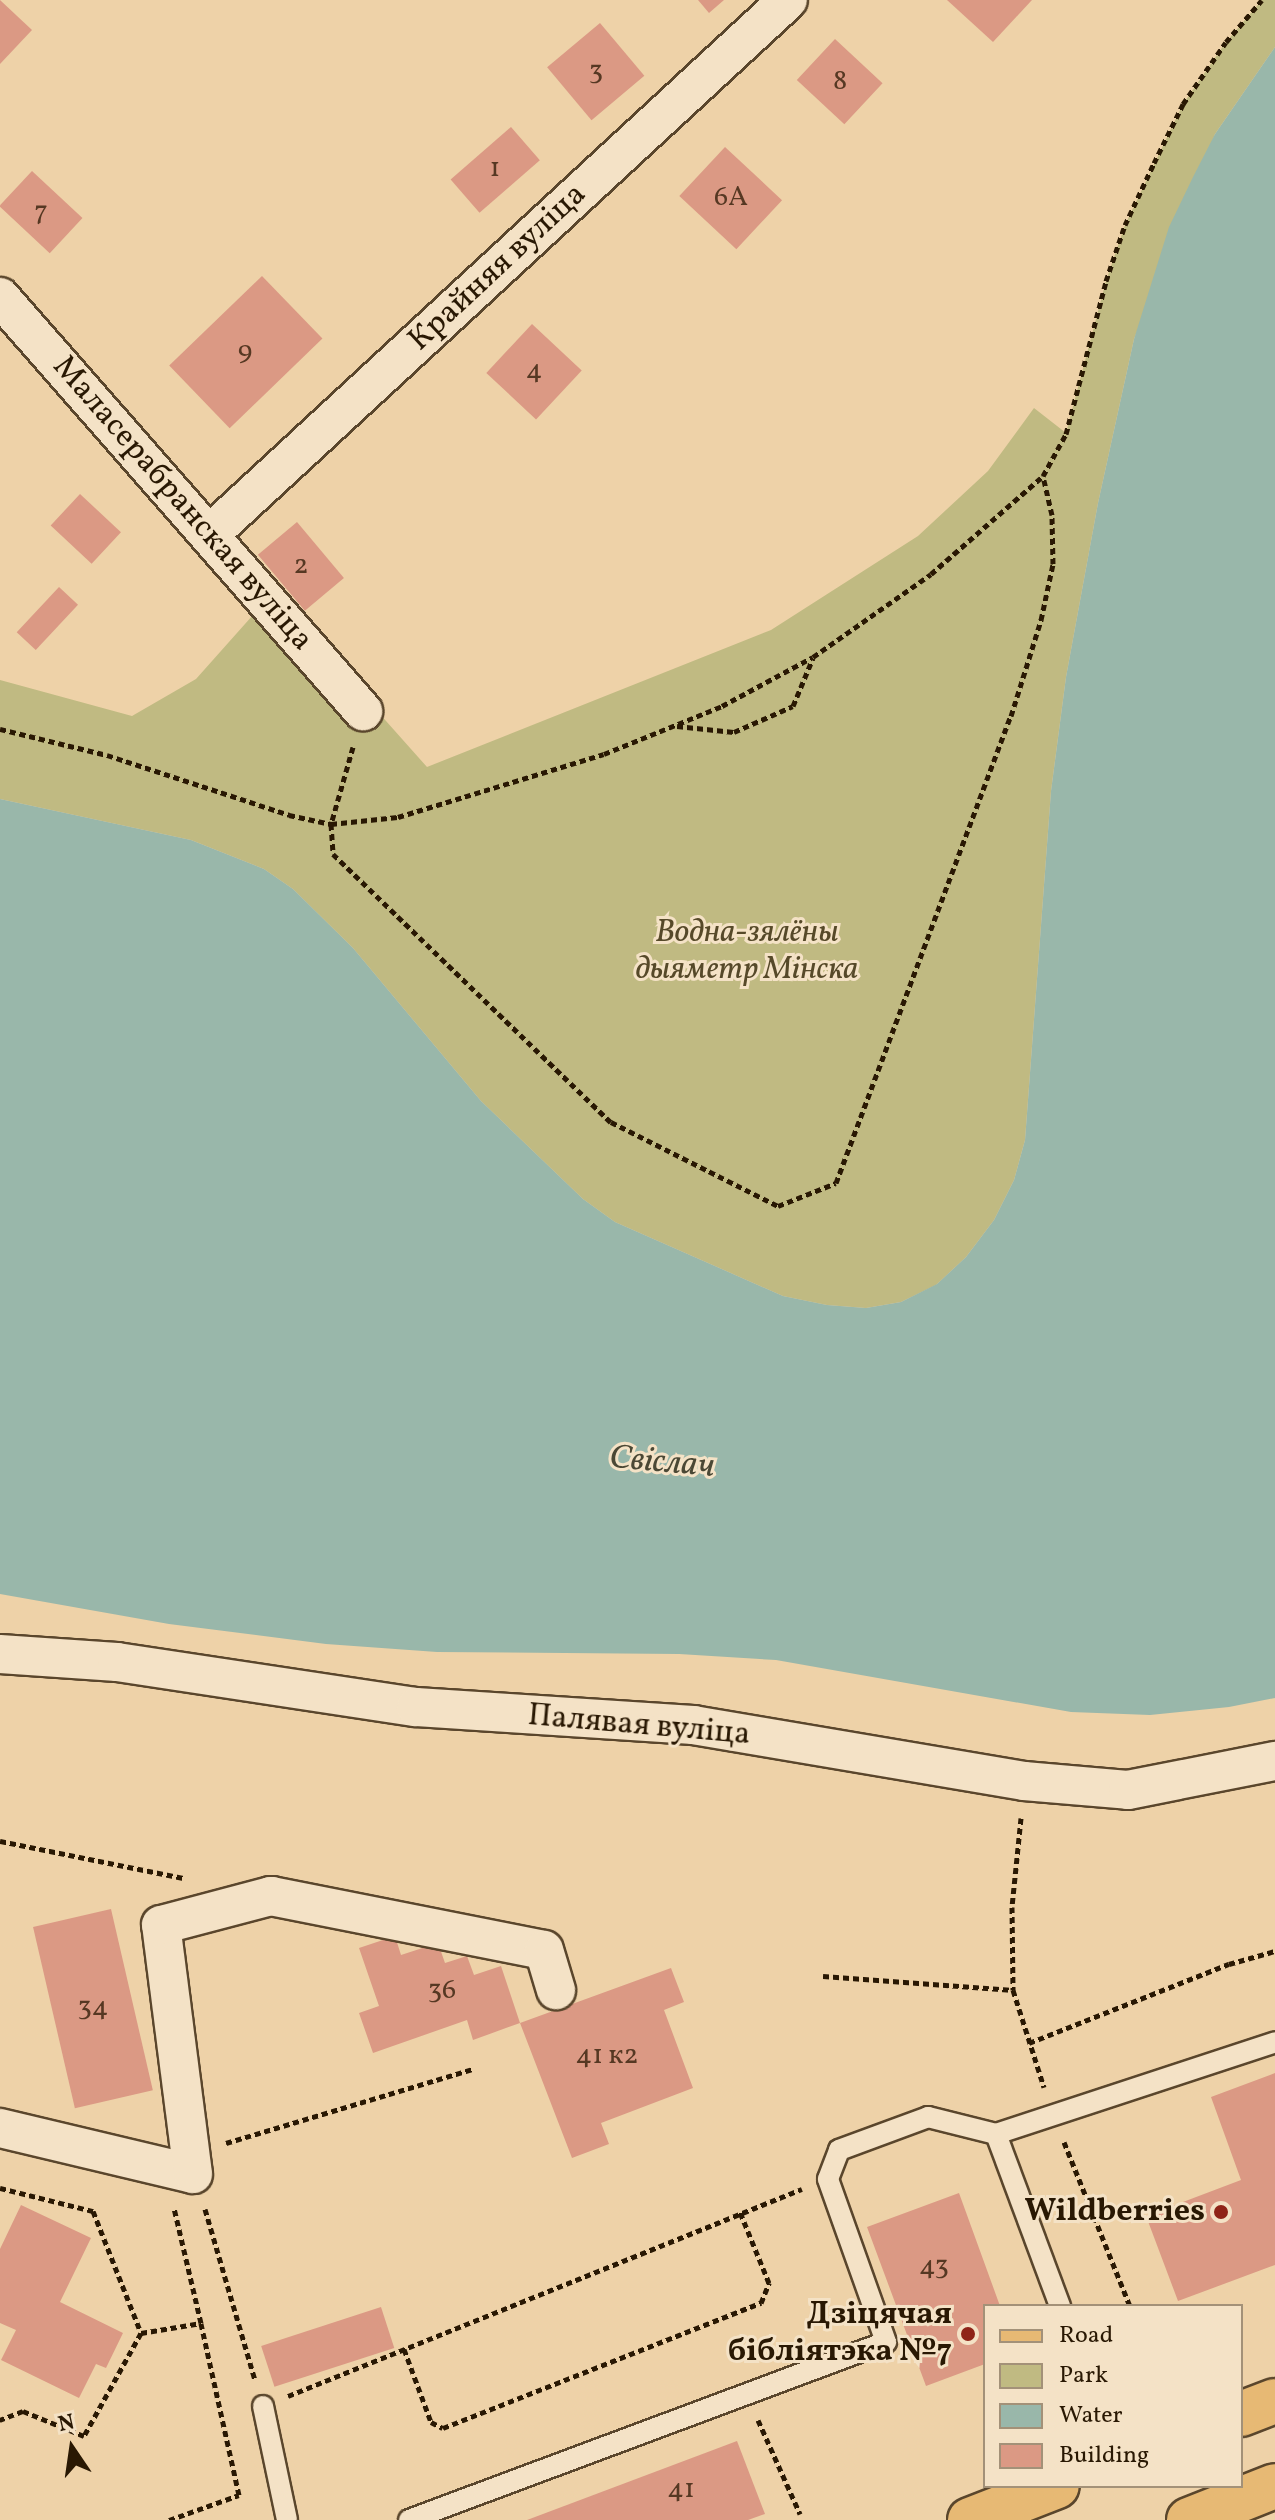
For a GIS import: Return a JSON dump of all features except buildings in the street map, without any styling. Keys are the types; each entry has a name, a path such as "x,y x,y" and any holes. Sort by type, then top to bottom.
{"main road":[{"path":"1243,2413 1275,2401"},
{"path":"1189,2520 1275,2486"},
{"path":"970,2520 1052,2488"}],"street":[{"name":"Крайняя вуліца","path":"209,535 788,0"},
{"name":"Маласерабранская вуліца","path":"0,297 363,711"},
{"name":"Палявая вуліца","path":"0,1654 117,1662 416,1707 693,1725 1024,1781 1128,1790 1275,1761"},
{"path":"0,2128 177,2160 161,1925 271,1896 544,1950 556,1990"}],"lane":[{"path":"409,2520 886,2342 828,2179 839,2150 928,2117 996,2134 1275,2042"},
{"path":"996,2134 1059,2304"},
{"path":"263,2406 287,2520"}],"path":[{"path":"0,729 107,755 289,815 331,824 398,817 604,754 722,706 813,657 931,574 1043,476 1066,434 1106,281 1125,225 1183,104 1226,42 1262,0"},
{"path":"363,711 331,824 333,854 611,1122 778,1206 836,1183 1011,716 1041,620 1053,564 1052,515 1043,476"},
{"path":"672,726 734,732 793,706 813,657"},
{"path":"1024,1781 1012,1907 1013,1990 1053,2115 1129,2304"},
{"path":"0,1841 196,1880"},
{"path":"1029,2043 1229,1964 1275,1951"},
{"path":"823,1976 1013,1990"},
{"path":"169,2520 239,2495 201,2323 177,2160 473,2069"},
{"path":"208,2219 263,2406 828,2179"},
{"path":"0,2188 93,2211 141,2333"},
{"path":"404,2349 431,2422 443,2428 761,2303 769,2283 740,2212"},
{"path":"141,2333 201,2323"},
{"path":"0,2420 23,2411 84,2436 141,2333"},
{"path":"746,2393 800,2514"}],"green space":[{"name":"Водна-зялёны дыяметр Мінска","path":"1262,0 1275,0 1275,47 1215,134 1134,339 1098,503 1066,677 1051,791 1025,1140 1014,1180 994,1220 966,1257 936,1285 901,1302 866,1308 827,1305 783,1296 615,1222 583,1199 481,1101 353,948 293,889 264,869 191,840 0,799 0,680 132,716 196,679 253,615 378,712 427,767 771,630 918,536 988,471 1034,408 1066,433 1106,281 1125,225 1183,104 1226,42"}],"water":[{"name":"Свіслач","path":"1275,47 1275,1698 1229,1707 1150,1715 1071,1712 776,1660 679,1654 437,1652 326,1644 169,1624 0,1594 0,799 191,840 264,869 293,889 353,948 481,1101 583,1199 615,1222 783,1296 827,1305 866,1308 901,1302 937,1284 966,1257 994,1220 1014,1180 1025,1140 1051,791 1066,677 1098,503 1134,339 1169,227 1193,177 1215,134"}],"place":[{"name":"Wildberries","path":"1221,2212"},
{"name":"Дзіцячая бібліятэка №7","path":"968,2334"}]}
